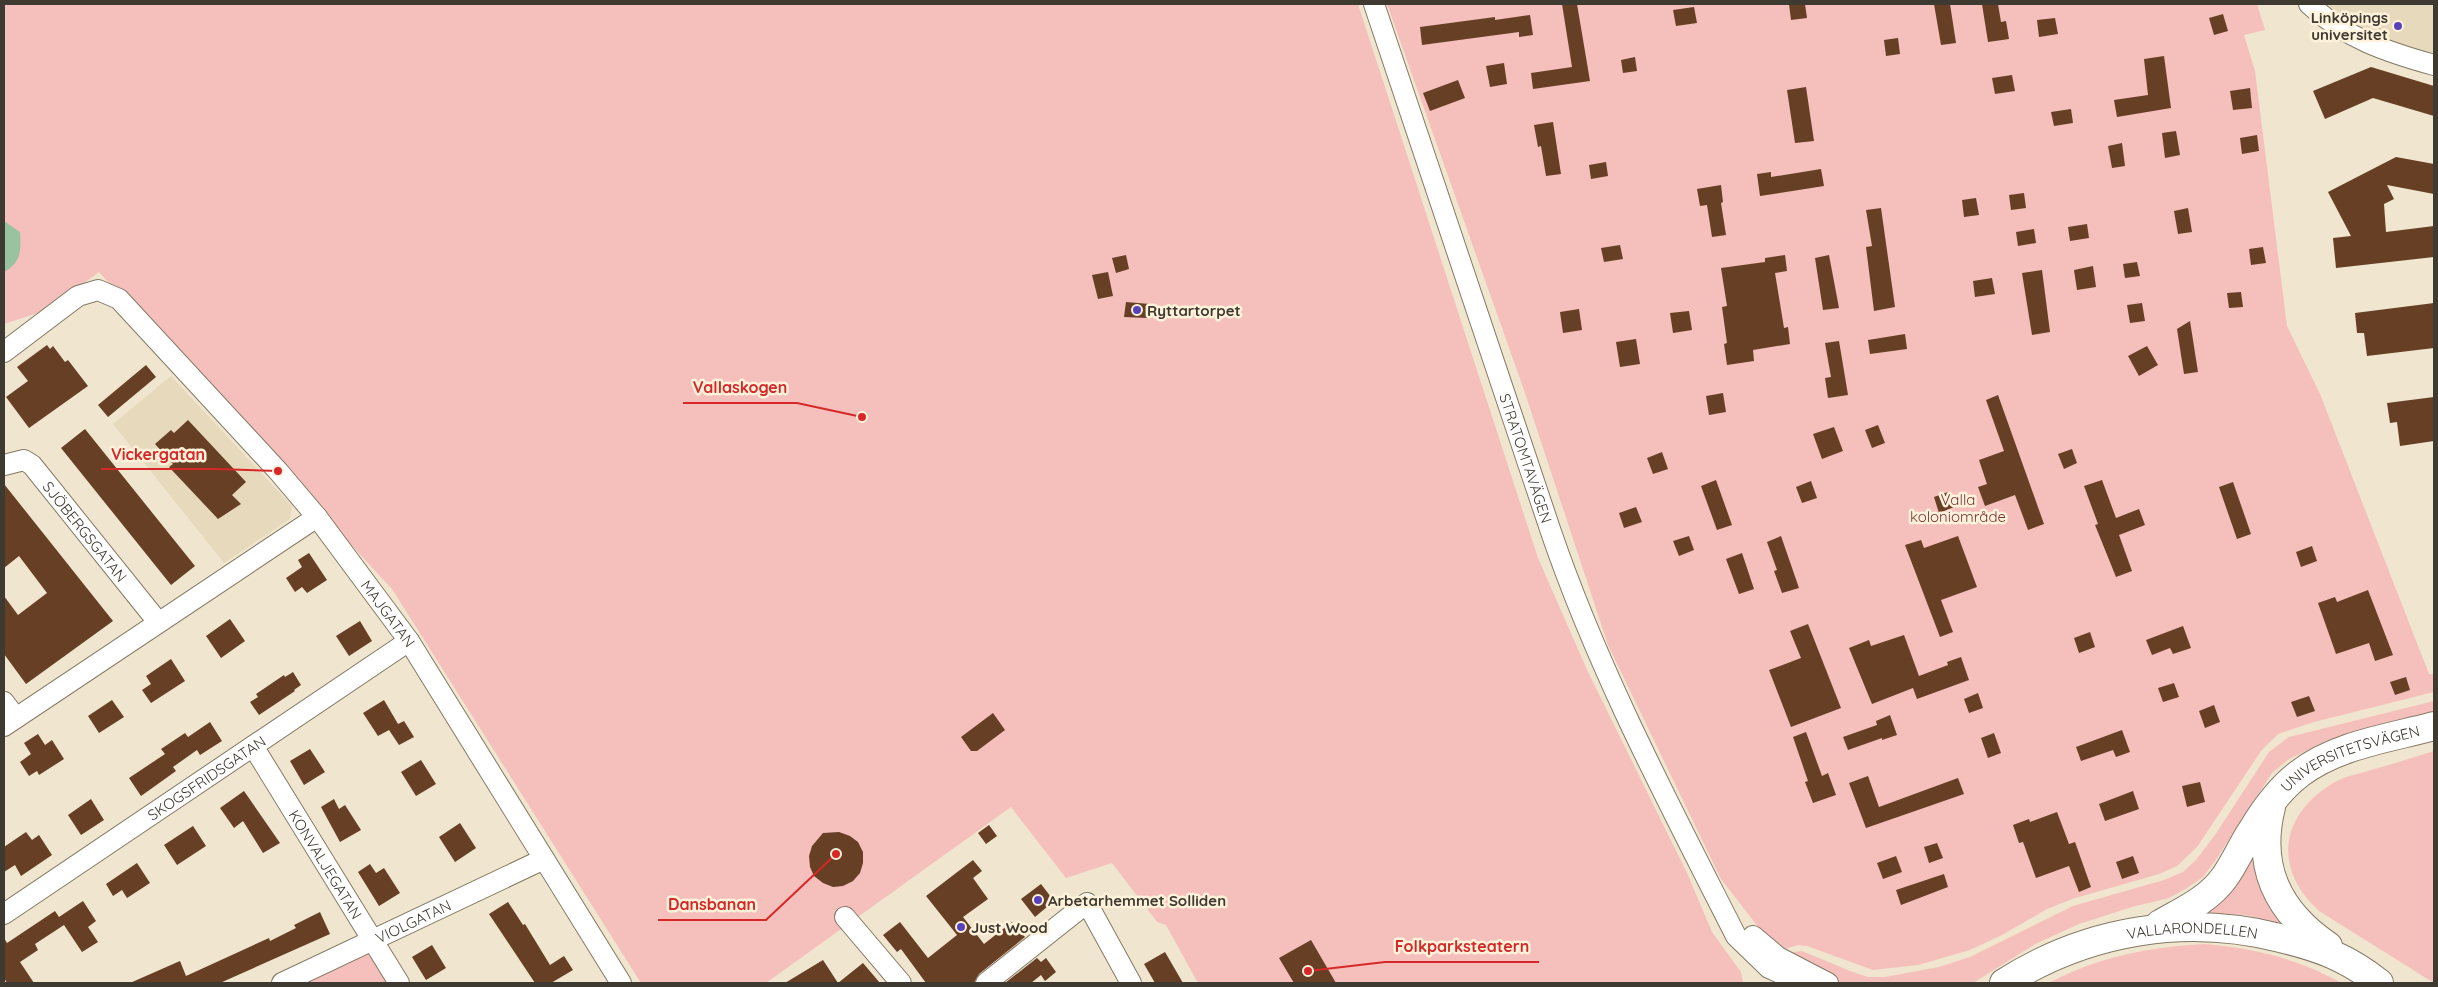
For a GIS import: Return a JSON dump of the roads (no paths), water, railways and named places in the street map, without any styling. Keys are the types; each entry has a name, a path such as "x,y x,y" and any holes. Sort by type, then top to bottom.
{"main road":[{"name":"UNIVERSITETSVÄGEN","path":"2152,928 2185,911 2217,886 2225,877 2253,828 2273,801 2300,773 2336,754 2434,726"},
{"name":"UNIVERSITETSVÄGEN","path":"2273,801 2267,828 2267,858 2275,889 2287,909 2306,930 2349,961"},
{"name":"VALLARONDELLEN","path":"2004,983 2022,972 2076,948 2113,936 2152,928 2202,926 2264,934 2324,950 2349,961 2379,983"}],"street":[{"name":"STRATOMTAVÄGEN","path":"1374,4 1574,598 1597,655 1736,936 1769,968 1802,983"},
{"path":"2309,4 2352,37 2372,46 2434,66"},
{"name":"MAJGATAN","path":"4,352 78,296 98,290 118,299 258,449 318,517 409,641 621,983"},
{"name":"SJÖBERGSGATAN","path":"4,465 24,460 32,465 158,622"},
{"path":"8,716 158,622 318,517"},
{"name":"SKOGSFRIDSGATAN","path":"4,914 409,641"},
{"name":"KONVALJEGATAN","path":"253,746 400,983"},
{"name":"VIOLGATAN","path":"282,983 544,859"},
{"name":"STRATOMTAVÄGEN","path":"1716,896 1751,934 1773,952 1828,983"},
{"path":"986,983 1087,903 1131,983"},
{"path":"845,917 901,983"}],"place":[{"name":"Linköpings universitet","path":"2398,26"},
{"name":"Ryttartorpet","path":"1137,310"},
{"name":"Vallaskogen","path":"862,417"},
{"name":"Vickergatan","path":"278,471"},
{"name":"Dansbanan","path":"836,854"},
{"name":"Arbetarhemmet Solliden","path":"1038,900"},
{"name":"Just Wood","path":"961,927"},
{"name":"Folkparksteatern","path":"1308,971"}],"park label":[{"name":"Valla koloniområde","path":"1958,508"}]}
